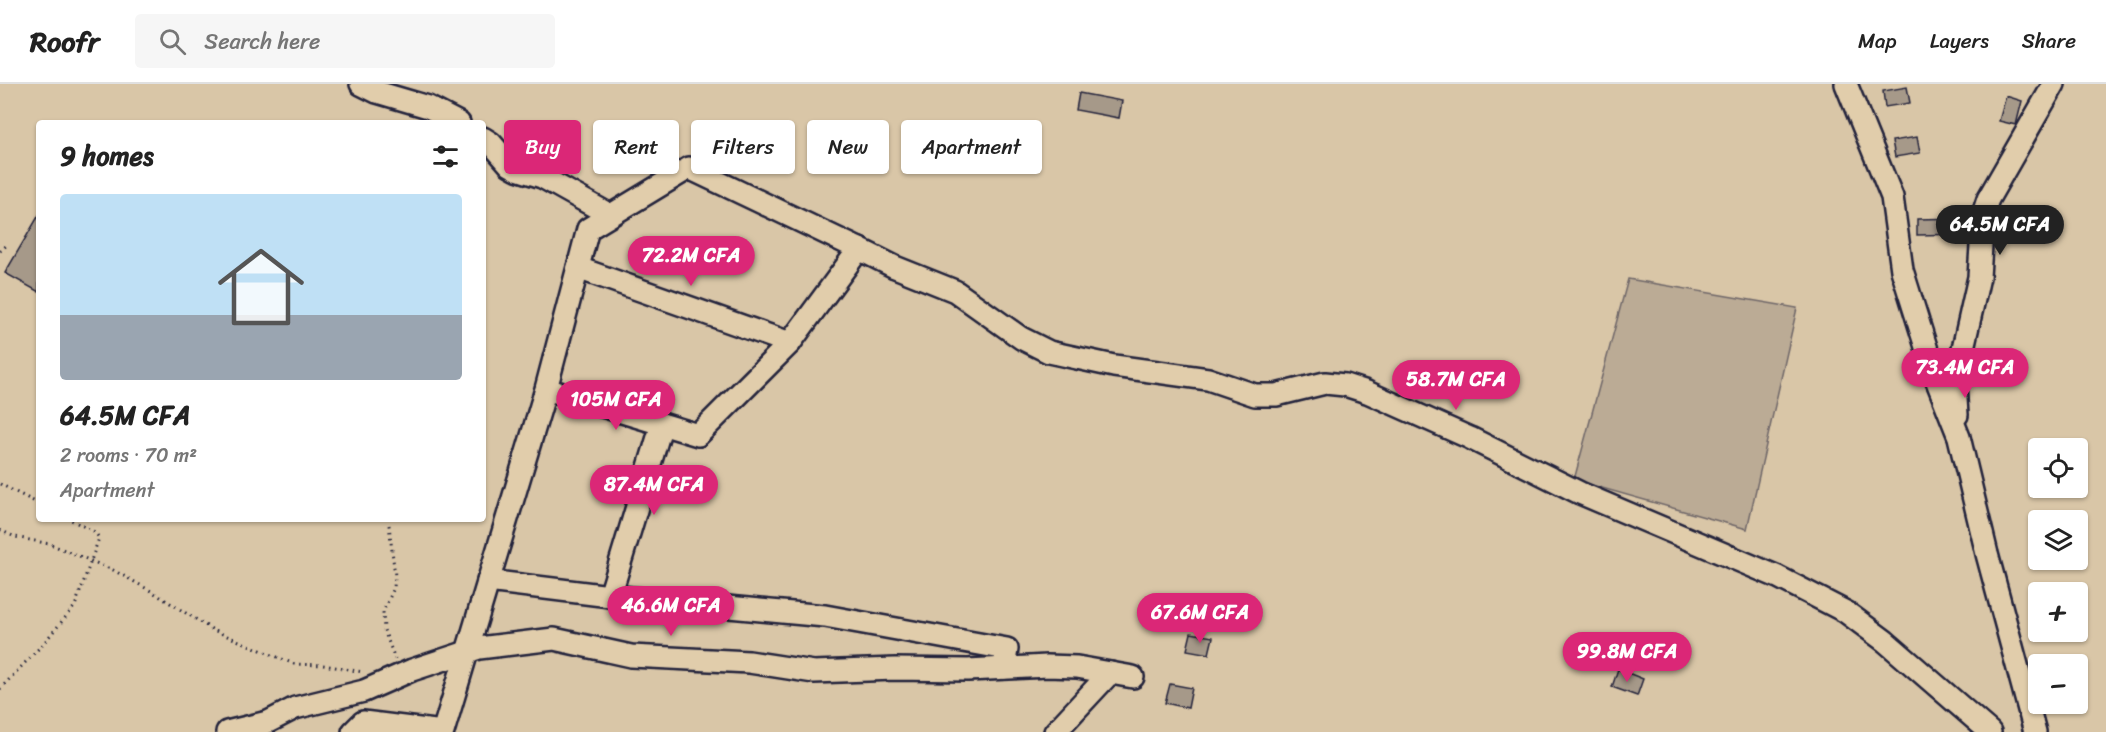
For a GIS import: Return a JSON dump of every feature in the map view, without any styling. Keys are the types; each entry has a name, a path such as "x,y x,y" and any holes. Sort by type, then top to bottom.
{"street":[{"path":"361,84 377,92 428,107 453,120"},
{"path":"1846,84 1892,197 1902,270 1936,379 1959,437 2034,732"},
{"path":"1959,437 1955,384 1979,277 1983,214 1988,199 2054,84"},
{"path":"486,140 517,170 542,177 610,215"},
{"path":"353,732 363,722 443,732 546,389 588,229 689,168 895,267 955,291 1021,338 1049,352 1114,366 1208,379 1255,395 1276,395 1325,383 1345,385 1367,392 1470,438 1580,493 1778,576 1846,612 1885,641 1990,732"},
{"path":"546,389 698,435 790,343 859,249"},
{"path":"578,268 790,343"},
{"path":"610,596 662,424"},
{"path":"488,581 610,596 825,616 1007,648 1004,668"},
{"path":"227,732 268,722 295,708 364,691 396,677 479,648 554,639 631,656 749,662 814,672 1047,666 1077,667 1133,677"},
{"path":"1055,732 1110,673"}],"path":[{"path":"0,251 8,244"},
{"path":"0,484 36,502"},
{"path":"0,689 75,606 99,538 95,532 75,522"},
{"path":"389,525 395,576 394,588 383,612 384,630 395,661 396,677"},
{"path":"0,530 15,537 50,544 92,561 151,591 213,630 294,664 323,665 365,672"}],"shaded area":[{"path":"1628,279 1797,308 1747,529 1574,480"}],"building":[{"path":"1907,87 1910,103 1885,107 1883,91"},
{"path":"1079,93 1122,101 1119,118 1076,110"},
{"path":"2006,96 2022,101 2016,125 1999,121"},
{"path":"1917,137 1920,153 1895,157 1892,141"},
{"path":"1965,218 1966,234 1917,235 1917,219"},
{"path":"36,220 36,290 5,273"},
{"path":"1191,633 1213,637 1209,654 1187,650"},
{"path":"1618,669 1643,679 1637,696 1612,687"},
{"path":"1170,684 1192,688 1188,708 1165,703"}]}
